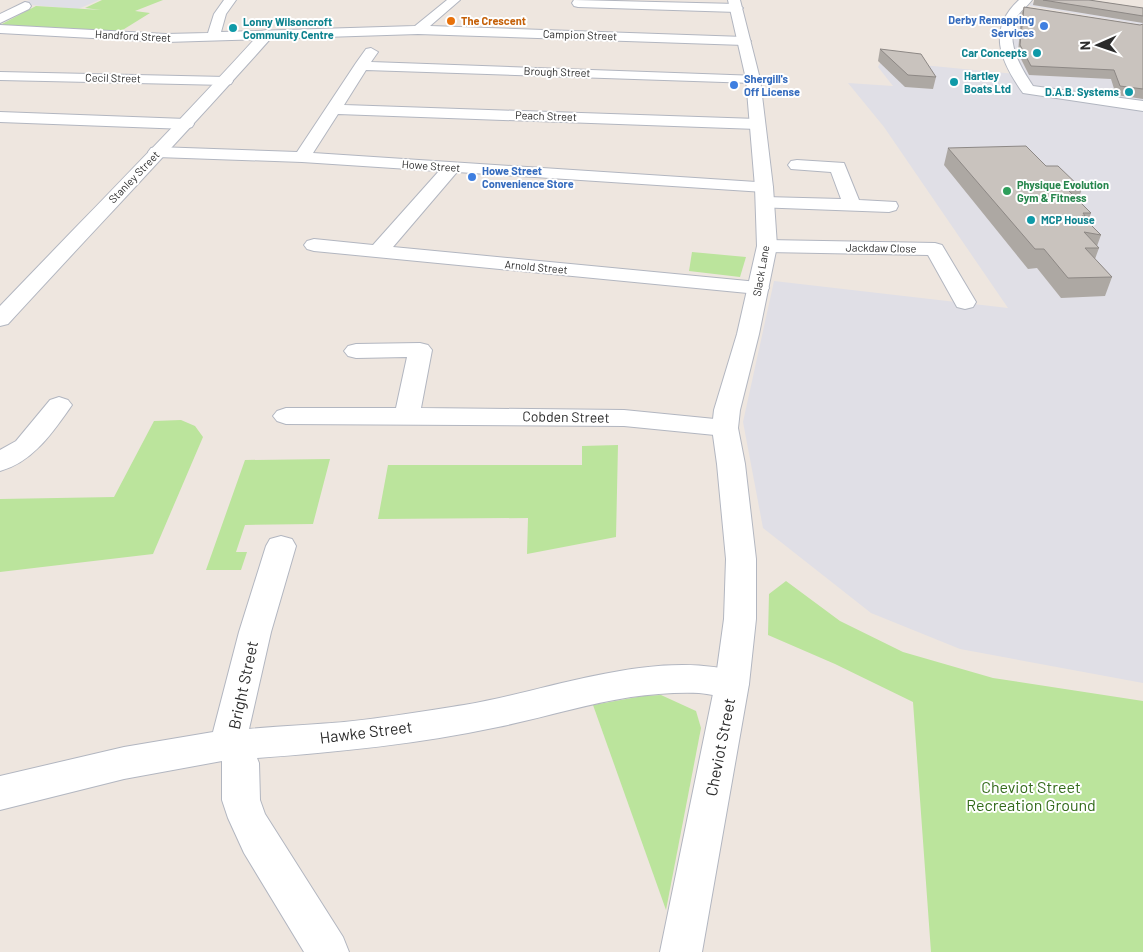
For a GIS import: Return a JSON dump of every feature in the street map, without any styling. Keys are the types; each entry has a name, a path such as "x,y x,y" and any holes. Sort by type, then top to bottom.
{"street":[{"path":"213,37 220,14 230,0"},
{"path":"418,30 454,0"},
{"path":"567,16 580,2 736,4"},
{"name":"Slack Lane","path":"736,4 753,79 764,195 766,246 748,334 727,410 725,428 740,540"},
{"path":"0,19 25,6"},
{"path":"1026,6 1009,18 1006,46 1021,80 1028,90 1143,106"},
{"name":"Handford Street","path":"0,29 166,38 267,34"},
{"name":"Campion Street","path":"267,34 418,30 744,40"},
{"path":"302,157 361,66 387,31"},
{"name":"Stanley Street","path":"3,312 186,124 267,34"},
{"name":"Brough Street","path":"361,66 753,79"},
{"name":"Cecil Street","path":"0,76 226,81"},
{"name":"Peach Street","path":"334,109 757,124"},
{"path":"0,117 186,124"},
{"path":"0,128 23,118"},
{"path":"833,147 852,205"},
{"name":"Howe Street","path":"157,152 302,157 452,167 764,195 852,205 889,206"},
{"path":"797,165 838,167"},
{"path":"377,252 452,167"},
{"name":"Arnold Street","path":"314,245 758,288"},
{"name":"Jackdaw Close","path":"766,246 935,249 965,302"},
{"path":"356,351 420,350 407,415"},
{"path":"0,462 26,447 59,405"},
{"name":"Cobden Street","path":"286,416 407,415 624,418 725,428"},
{"name":"Cheviot Street","path":"681,952 732,684 740,619 742,581 740,540"},
{"name":"Bright Street","path":"282,546 255,632 231,730 233,746 242,763 241,800 247,818 258,840 328,952"},
{"name":"Hawke Street","path":"0,793 167,755 233,746 365,735 490,715 656,680 674,678 708,679 732,684"}],"shaded area":[{"path":"30,0 99,0 78,9 19,4"},
{"path":"1037,0 1143,15 1143,25 1030,6 1030,4"},
{"path":"1023,13 1143,36 1143,683 960,649 871,613 763,528 743,422 774,281 1008,308 884,127 848,83 893,86 878,67 881,61 1025,75 1011,47"}],"green space":[{"path":"102,0 163,0 135,11 150,13 121,31 0,25 36,6 101,10 85,8"},
{"path":"692,252 746,257 740,277 689,271"},
{"path":"181,420 195,426 203,437 153,554 0,572 0,499 114,497 154,421"},
{"path":"618,445 616,537 527,554 528,518 378,519 388,465 582,465 582,446"},
{"path":"330,459 313,524 245,525 236,552 247,552 241,570 206,570 245,460"},
{"name":"Cheviot Street Recreation Ground","path":"786,581 840,621 903,652 993,678 1143,701 1143,952 931,952 913,702 835,664 768,635 769,594"},
{"path":"661,695 696,711 701,728 666,910 593,705 643,696"}],"building":[{"path":"1043,0 1089,0 1143,8 1143,16"},
{"path":"1024,7 1143,24 1143,89 1120,86 1114,70 1031,66 1020,45"},
{"path":"880,49 921,54 936,77 908,75"},
{"name":"MCP House","path":"1026,146 1046,166 1058,166 1082,189 1068,190 1091,213 1083,213 1085,216 1082,216 1101,235 1084,232 1099,248 1085,248 1112,277 1068,278 1044,249 1035,249 948,148"}],"place":[{"name":"The Crescent","path":"451,21"},
{"name":"Derby Remapping Services","path":"1044,26"},
{"name":"Lonny Wilsoncroft Community Centre","path":"233,28"},
{"name":"Car Concepts","path":"1037,53"},
{"name":"Hartley Boats Ltd","path":"954,82"},
{"name":"Shergill's Off License","path":"734,85"},
{"name":"D.A.B. Systems","path":"1129,92"},
{"name":"Howe Street Convenience Store","path":"472,177"},
{"name":"Physique Evolution Gym & Fitness","path":"1007,191"},
{"name":"MCP House","path":"1031,220"}]}
